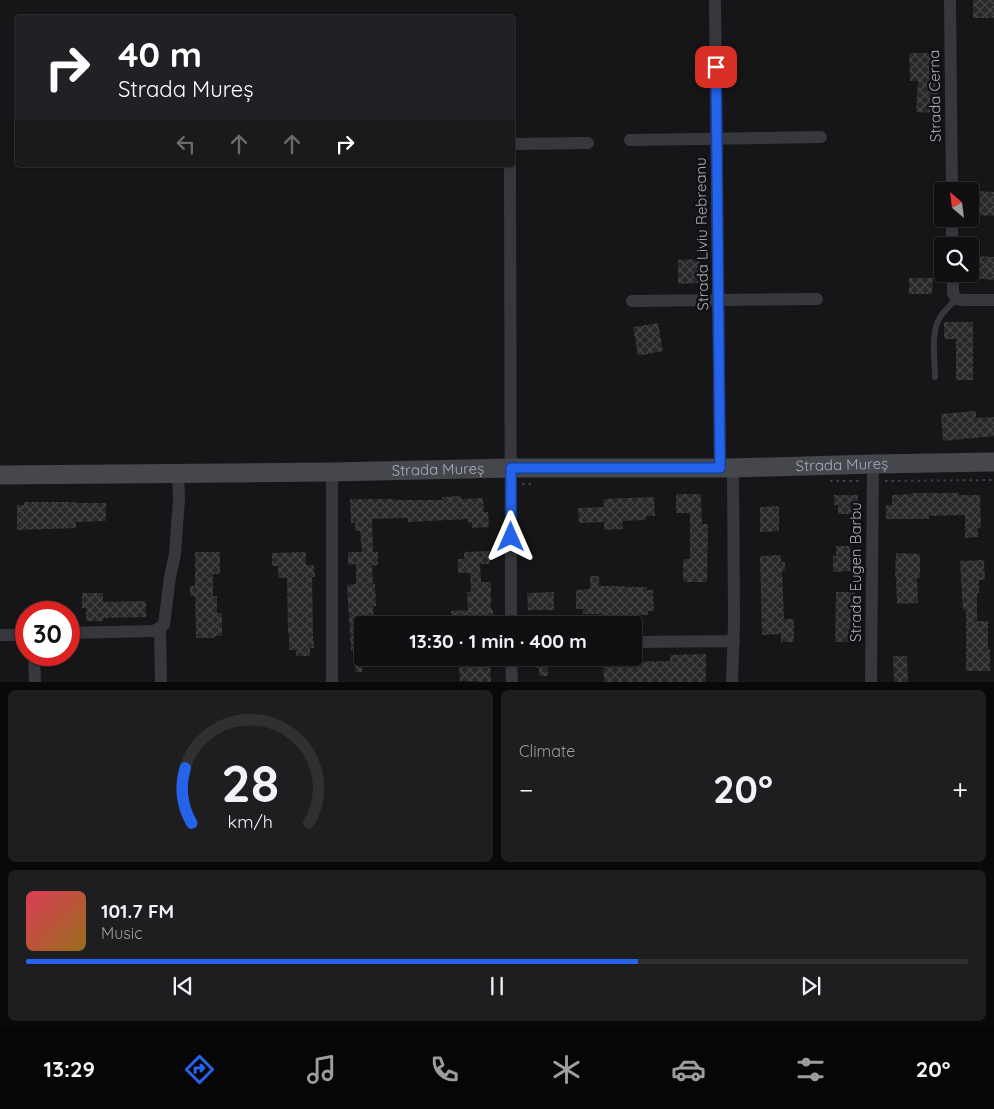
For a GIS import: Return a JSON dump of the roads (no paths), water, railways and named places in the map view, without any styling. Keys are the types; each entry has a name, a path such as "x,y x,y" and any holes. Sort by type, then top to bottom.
{"street":[{"name":"Strada Liviu Rebreanu","path":"715,0 718,300 734,641 732,682"},
{"name":"Strada Cerna","path":"950,0 952,182"},
{"path":"630,140 820,137"},
{"path":"515,144 588,144"},
{"path":"510,167 511,616"},
{"path":"953,282 953,293 956,299 994,300"},
{"path":"632,301 817,299"},
{"name":"Strada Mureș","path":"0,475 332,472 511,476 727,468 873,472 994,462"},
{"path":"332,472 332,682"},
{"name":"Strada Eugen Barbu","path":"872,682 873,472"},
{"path":"80,633 154,631 164,625 175,554 179,499 178,473"},
{"path":"160,629 161,682"},
{"path":"0,635 15,635"},
{"path":"642,642 734,641"},
{"path":"34,666 35,682"},
{"path":"511,666 512,682"}],"lane":[{"path":"935,377 934,339 936,327 942,315 956,299"}]}
